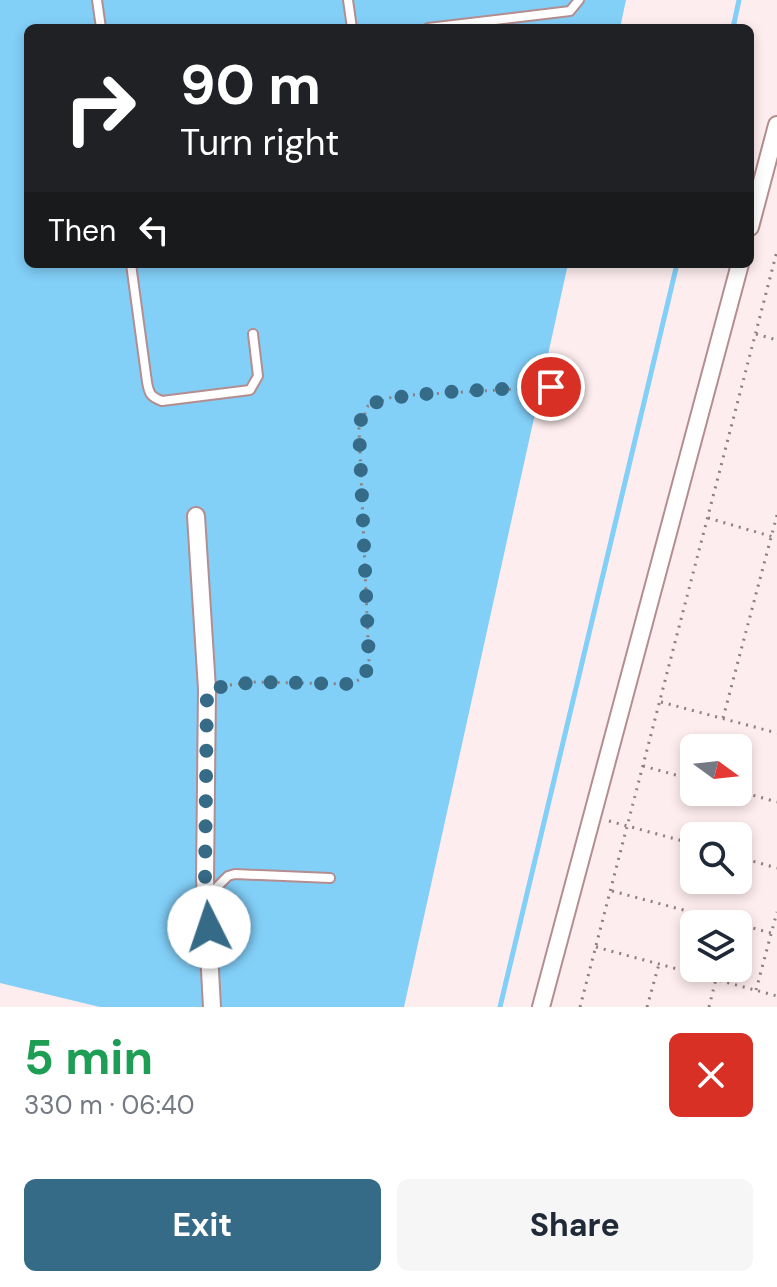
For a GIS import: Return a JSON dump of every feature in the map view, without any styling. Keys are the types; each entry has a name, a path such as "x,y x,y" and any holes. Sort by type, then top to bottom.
{"street":[{"path":"754,212 777,125"},
{"path":"541,1007 739,268"},
{"path":"196,516 207,689 207,896 212,1007"}],"lane":[{"path":"97,0 100,24"},
{"path":"348,0 351,24"},
{"path":"461,24 570,11 579,0"},
{"path":"132,268 149,394 154,398 162,401 250,390 258,376 253,334"},
{"path":"207,896 228,876 235,874 330,878"}],"path":[{"path":"580,1007 775,271 777,251"},
{"path":"756,334 777,340"},
{"path":"207,689 255,682 351,684 367,673 359,428 368,406 395,396 551,387"},
{"path":"723,718 777,515"},
{"path":"708,518 777,538"},
{"path":"661,702 777,733"},
{"path":"643,766 680,776"},
{"path":"752,795 777,802"},
{"path":"593,818 680,840"},
{"path":"752,861 777,868"},
{"path":"611,891 684,910"},
{"path":"756,990 777,912"},
{"path":"752,928 771,933"},
{"path":"596,947 680,970"},
{"path":"647,1007 659,964"},
{"path":"709,1007 715,982"},
{"path":"727,982 777,996"}],"water":[{"path":"0,0 626,0 621,24 24,24 24,268 567,268 404,1007 100,1007 0,983"}],"waterway":[{"path":"734,24 739,0"},
{"path":"500,1007 676,268"}],"route":[{"path":"209,927 205,879 207,689 255,682 351,684 367,673 359,428 362,415 368,406 395,396 551,387"}]}
